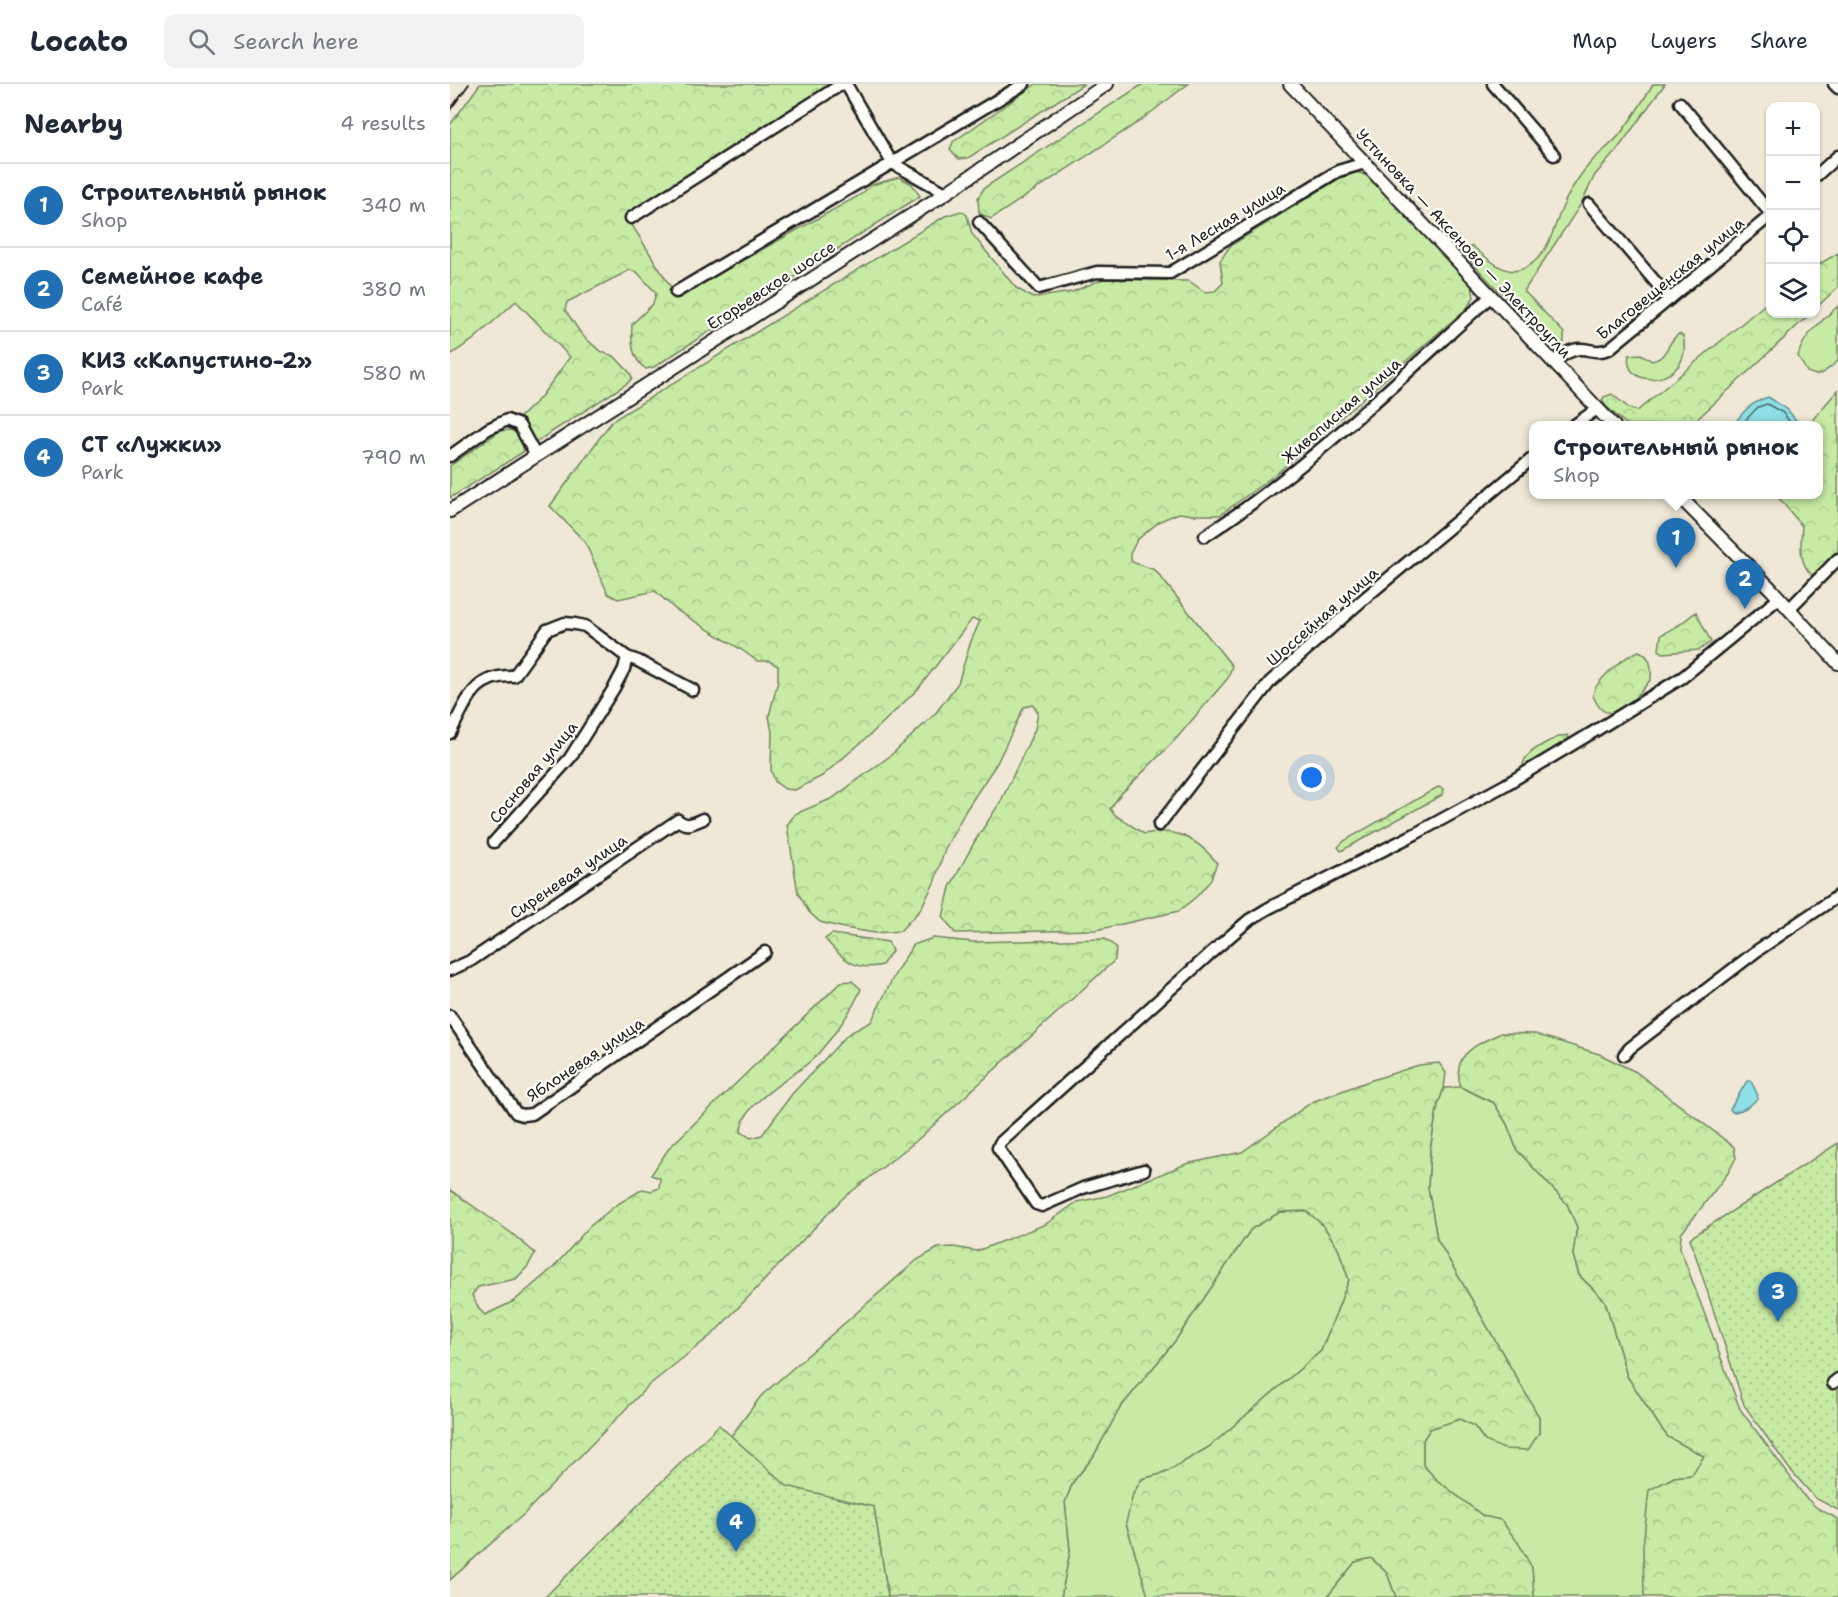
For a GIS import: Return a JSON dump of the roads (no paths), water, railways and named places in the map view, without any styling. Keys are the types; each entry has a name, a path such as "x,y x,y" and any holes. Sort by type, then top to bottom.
{"main road":[{"name":"Егорьевское шоссе","path":"450,511 946,194 1107,84"},
{"name":"Устиновка — Аксеново — Электроугли","path":"1290,84 1609,421"},
{"path":"1681,499 1779,598 1838,663"}],"street":[{"path":"631,218 844,84 892,163 946,194"},
{"path":"676,292 1024,84"},
{"path":"1493,84 1554,155"},
{"path":"1834,84 1838,88"},
{"path":"1680,103 1766,210"},
{"path":"1820,172 1838,156"},
{"name":"1-я Лесная улица","path":"979,222 1039,288 1097,272 1170,273 1338,171 1365,163"},
{"path":"1589,204 1670,299"},
{"name":"Благовещенская улица","path":"1552,362 1568,352 1580,349 1600,353 1609,349 1766,218"},
{"name":"Живописная улица","path":"1205,536 1250,506 1331,442 1490,297"},
{"path":"1579,421 1597,409"},
{"path":"450,456 488,429 507,420 519,425 536,456"},
{"name":"Шоссейная улица","path":"1159,825 1270,682 1366,597 1529,460"},
{"path":"1789,609 1838,559"},
{"path":"1144,1170 1083,1188 1042,1206 1036,1204 998,1148 1000,1143 1135,1020 1249,920 1445,818 1595,731 1683,677 1779,598"},
{"path":"450,733 474,689 491,677 514,676 547,630 565,623 585,626 627,657 693,690"},
{"name":"Сосновая улица","path":"495,842 570,758 614,688 624,669 627,657"},
{"name":"Сиреневая улица","path":"450,970 470,961 678,820 689,825 703,819"},
{"path":"1624,1055 1630,1048 1758,950 1838,896"},
{"name":"Яблоневая улица","path":"450,1018 516,1113 532,1114 765,952"}],"water":[{"path":"1768,397 1787,409 1797,421 1737,421 1757,402"},
{"path":"1747,1081 1751,1081 1758,1096 1747,1107 1732,1112 1730,1109"}],"railway":[{"path":"450,110 469,84"}],"place":[{"name":"Строительный рынок","path":"1676,568"},
{"name":"Семейное кафе","path":"1745,609"},
{"name":"КИЗ «Капустино-2»","path":"1778,1322"},
{"name":"СТ «Лужки»","path":"736,1552"}]}
